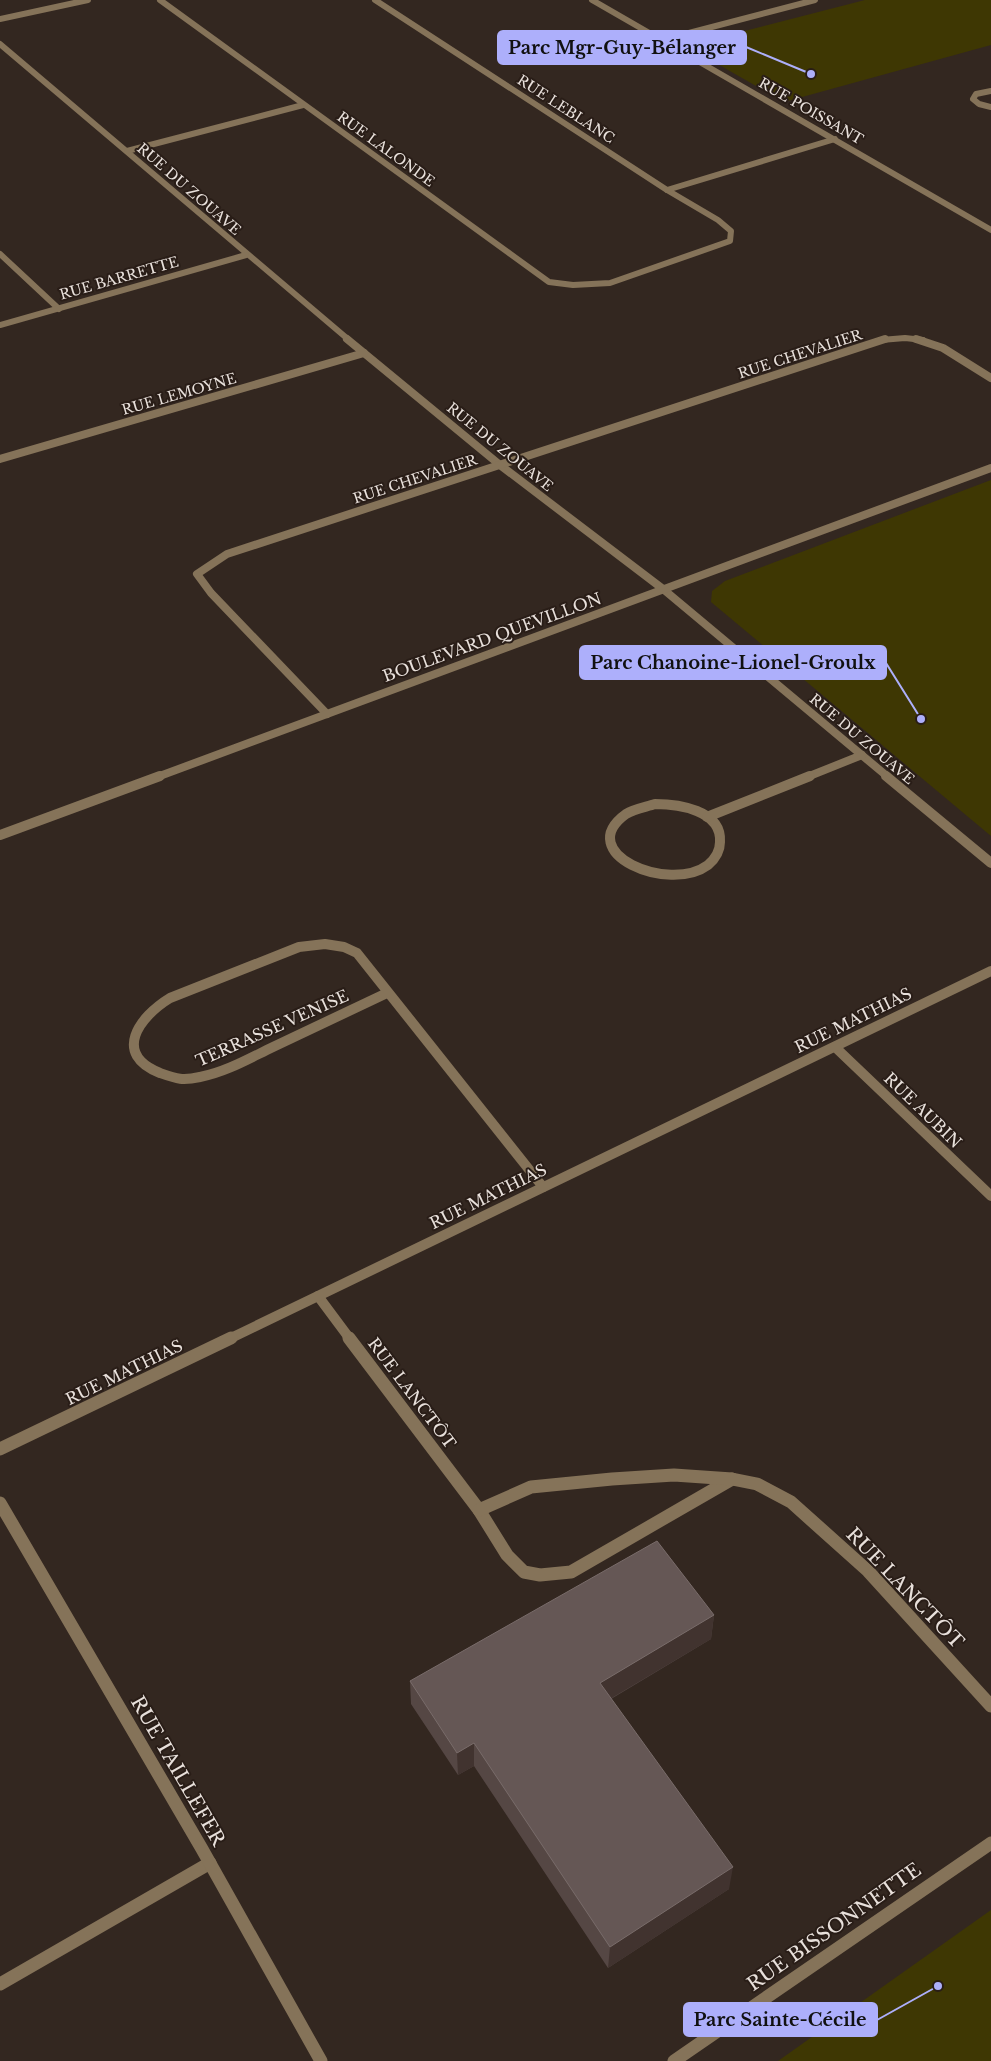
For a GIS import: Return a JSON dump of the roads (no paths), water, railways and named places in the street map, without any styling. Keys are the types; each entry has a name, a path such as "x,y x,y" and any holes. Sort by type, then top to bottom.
{"street":[{"path":"0,19 88,0"},
{"name":"RUE LALONDE","path":"160,0 549,282 572,285 610,283"},
{"name":"RUE LEBLANC","path":"375,0 667,190 718,220 730,231 730,241 610,283"},
{"name":"RUE POISSANT","path":"592,0 991,230"},
{"path":"662,40 815,0"},
{"name":"RUE DU ZOUAVE","path":"0,44 128,151 246,255 500,465 663,589 991,863"},
{"path":"991,90 976,94 973,99 979,104 991,107"},
{"path":"128,151 303,105"},
{"path":"667,190 835,139"},
{"path":"0,254 58,308"},
{"name":"RUE BARRETTE","path":"0,325 246,255"},
{"name":"RUE CHEVALIER","path":"327,714 211,593 198,574 227,554 888,338 910,336 934,342 991,378"},
{"name":"RUE LEMOYNE","path":"0,460 364,352"},
{"name":"BOULEVARD QUEVILLON","path":"1,832 327,714 991,468"},
{"path":"707,817 721,838 720,850 714,860 702,869 687,874 652,875 635,869 622,861 612,850 610,837 613,825 623,815 638,808 655,804 674,804 692,809 707,817 862,755"},
{"name":"TERRASSE VENISE","path":"387,993 230,1067 202,1077 181,1081 146,1066 136,1051 134,1041 138,1026 152,1009 170,998 299,947 325,944 344,947 357,953 543,1187"},
{"name":"RUE MATHIAS","path":"0,1449 991,971"},
{"name":"RUE AUBIN","path":"835,1047 991,1196"},
{"name":"RUE LANCTÔT","path":"318,1296 479,1510 507,1555 524,1572 540,1575 571,1572 732,1479"},
{"name":"RUE LANCTÔT","path":"479,1510 531,1487 674,1475 732,1479 757,1484 798,1509 868,1571 991,1706"},
{"name":"RUE TAILLEFER","path":"0,1503 210,1863 321,2061"},
{"name":"RUE BISSONNETTE","path":"674,2061 991,1843"},
{"path":"0,1984 210,1863"}],"place":[{"name":"Parc Mgr-Guy-Bélanger","path":"811,74"},
{"name":"Parc Chanoine-Lionel-Groulx","path":"921,719"},
{"name":"Parc Sainte-Cécile","path":"938,1986"}]}
